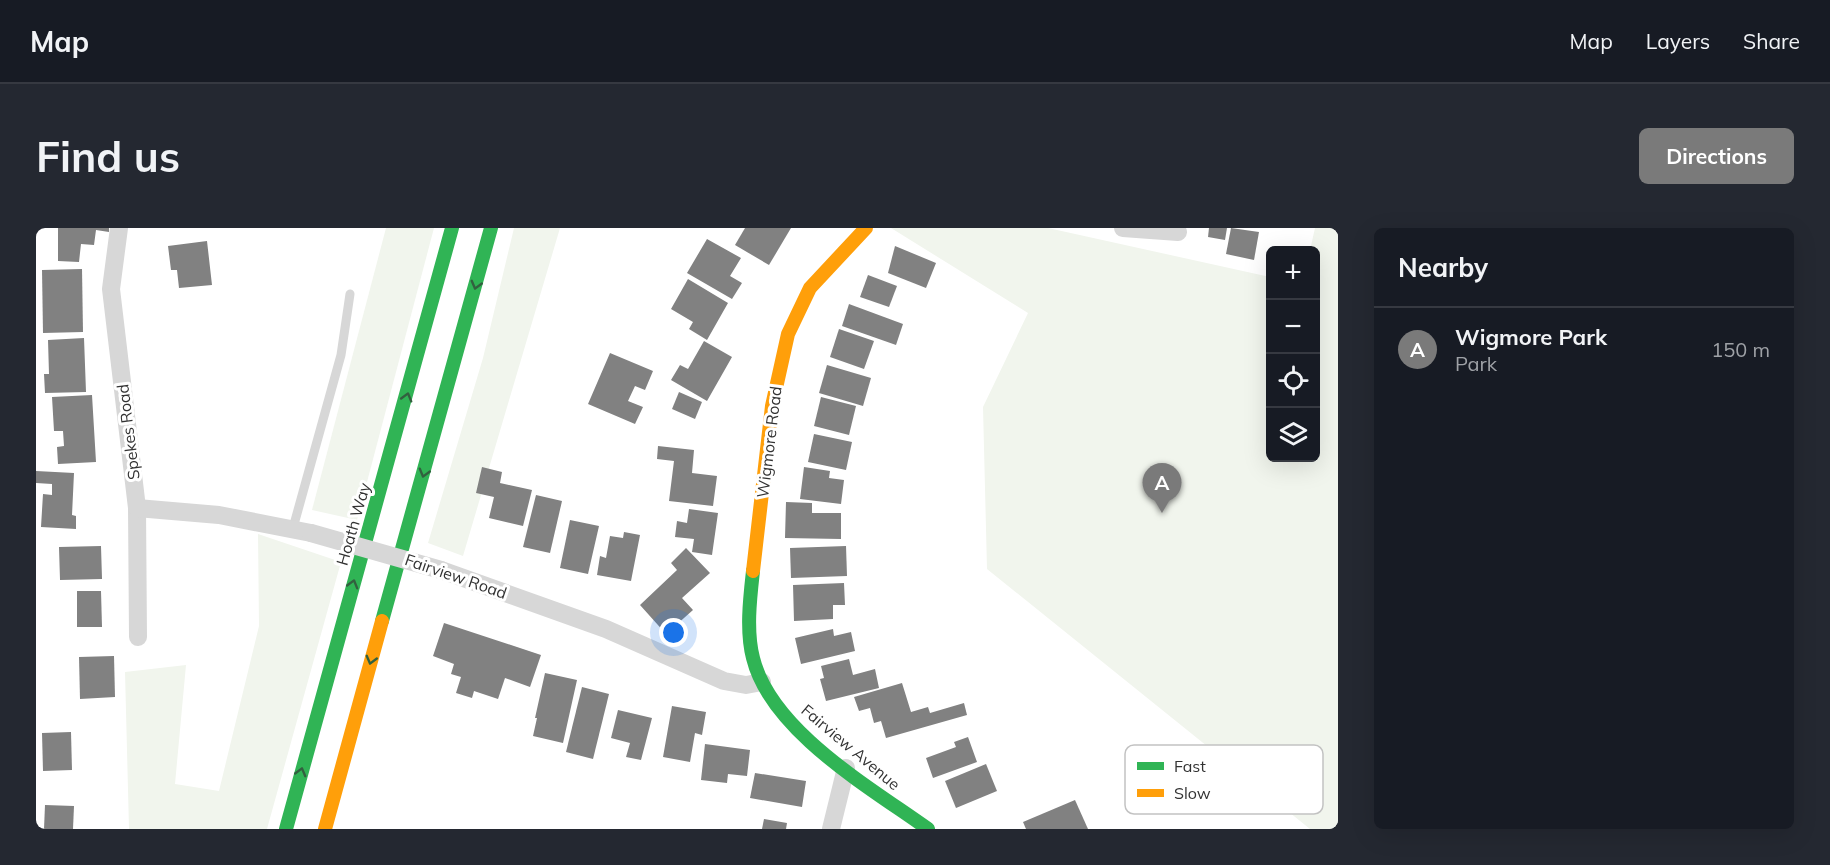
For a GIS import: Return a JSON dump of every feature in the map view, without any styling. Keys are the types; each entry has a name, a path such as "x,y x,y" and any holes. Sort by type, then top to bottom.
{"main road":[{"name":"Hoath Way","path":"286,829 452,228"},
{"path":"325,829 490,228"},
{"name":"Wigmore Road","path":"762,682 752,650 751,607 777,380 791,326 804,298 825,269 866,228"},
{"name":"Fairview Avenue","path":"762,682 795,725 846,768 928,829"}],"street":[{"name":"Spekes Road","path":"119,228 111,289 137,508 138,637"},
{"path":"1123,228 1178,232"},
{"name":"Fairview Road","path":"137,508 178,510 293,528 311,533 441,570 606,629 724,681 746,685 762,682"},
{"path":"831,829 846,768"}],"lane":[{"path":"293,528 341,355 350,294"}],"shaded area":[{"path":"386,228 434,228 357,520 312,510"},
{"path":"514,228 560,228 463,556 428,543 483,358"},
{"path":"891,228 1048,228 1266,276 1266,462 1320,462 1320,246 1311,246 1315,228 1338,228 1338,829 1310,829 1291,814 1323,814 1323,745 1206,745 987,569 983,407 1028,313"},
{"path":"258,534 341,562 267,829 129,829 125,672 186,665 175,784 219,791 259,626"}],"building":[{"path":"58,228 109,228 109,232 96,230 94,245 81,244 79,262 58,261"},
{"path":"745,228 791,228 769,265 735,245"},
{"path":"1209,228 1227,228 1225,240 1208,237"},
{"path":"1231,228 1259,232 1254,260 1226,254"},
{"path":"707,239 741,258 730,276 742,283 732,299 687,273"},
{"path":"207,241 212,285 179,288 177,270 171,270 168,246"},
{"path":"895,246 936,263 926,288 888,273"},
{"path":"82,269 83,332 43,333 42,270"},
{"path":"868,275 897,286 889,307 860,297"},
{"path":"688,279 728,303 707,340 689,329 693,322 671,309"},
{"path":"849,304 903,324 896,345 842,326"},
{"path":"839,329 874,341 864,369 830,357"},
{"path":"84,338 86,392 45,393 44,374 49,374 48,340"},
{"path":"704,341 732,357 707,401 671,380 680,365 688,369"},
{"path":"610,353 653,371 645,390 635,386 628,401 643,407 635,424 588,404"},
{"path":"827,365 871,378 863,406 819,393"},
{"path":"679,392 702,402 695,419 672,409"},
{"path":"92,395 96,462 58,464 57,447 64,446 63,431 54,431 52,397"},
{"path":"821,397 856,406 849,435 814,426"},
{"path":"814,434 852,442 846,470 808,462"},
{"path":"658,446 694,450 692,473 717,476 713,506 669,501 674,461 657,459"},
{"path":"482,467 502,472 500,483 532,490 523,526 489,518 494,497 476,493"},
{"path":"804,467 830,471 829,478 844,480 841,504 800,499"},
{"path":"36,471 74,473 72,515 76,516 76,529 41,527 43,494 52,495 52,484 36,483"},
{"path":"536,495 562,501 550,553 523,547"},
{"path":"786,502 812,503 812,513 841,513 841,539 785,538"},
{"path":"689,509 718,513 712,555 692,552 694,539 675,537 677,521 687,523"},
{"path":"570,520 599,526 588,574 560,568"},
{"path":"624,532 640,535 631,581 597,575 600,556 606,558 610,536 623,538"},
{"path":"101,546 102,579 60,580 59,547"},
{"path":"846,546 847,576 791,578 790,548"},
{"path":"686,548 710,573 682,598 693,610 666,634 640,605 677,570 671,563"},
{"path":"844,583 845,605 833,605 833,619 794,621 793,585"},
{"path":"77,591 101,591 102,627 77,627"},
{"path":"444,623 541,655 530,687 505,678 498,699 474,691 472,698 456,693 461,677 451,674 454,664 433,656"},
{"path":"833,629 834,636 851,632 855,651 801,664 795,638"},
{"path":"114,656 115,697 80,699 79,657"},
{"path":"849,659 853,675 875,669 879,688 826,701 820,679 824,678 821,666"},
{"path":"545,673 577,680 563,743 533,736"},
{"path":"902,683 911,712 928,707 930,713 964,703 967,715 886,738 881,721 874,723 870,708 859,711 854,697"},
{"path":"582,687 609,694 593,759 566,752"},
{"path":"672,706 706,712 702,735 695,733 690,762 663,757"},
{"path":"618,710 652,718 641,760 626,757 630,743 611,738"},
{"path":"71,732 72,770 43,771 42,733"},
{"path":"968,737 977,762 933,778 926,758 956,747 954,742"},
{"path":"705,744 750,750 747,776 728,774 727,783 701,780"},
{"path":"986,764 997,791 956,808 945,781"},
{"path":"755,773 806,781 802,807 750,798"},
{"path":"1075,800 1088,829 1026,829 1023,822"},
{"path":"45,805 74,806 73,829 44,829"},
{"path":"764,819 787,823 786,829 762,829"}],"traffic: fast":[{"path":"286,829 452,228"},
{"path":"382,621 491,228"},
{"path":"753,571 749,614 750,637 753,658 763,685 780,710 826,756 928,829"}],"traffic: slow":[{"path":"753,571 772,406 788,334 810,288 866,228"},
{"path":"325,829 382,621"}],"place":[{"name":"Wigmore Park","path":"1162,513"}]}
